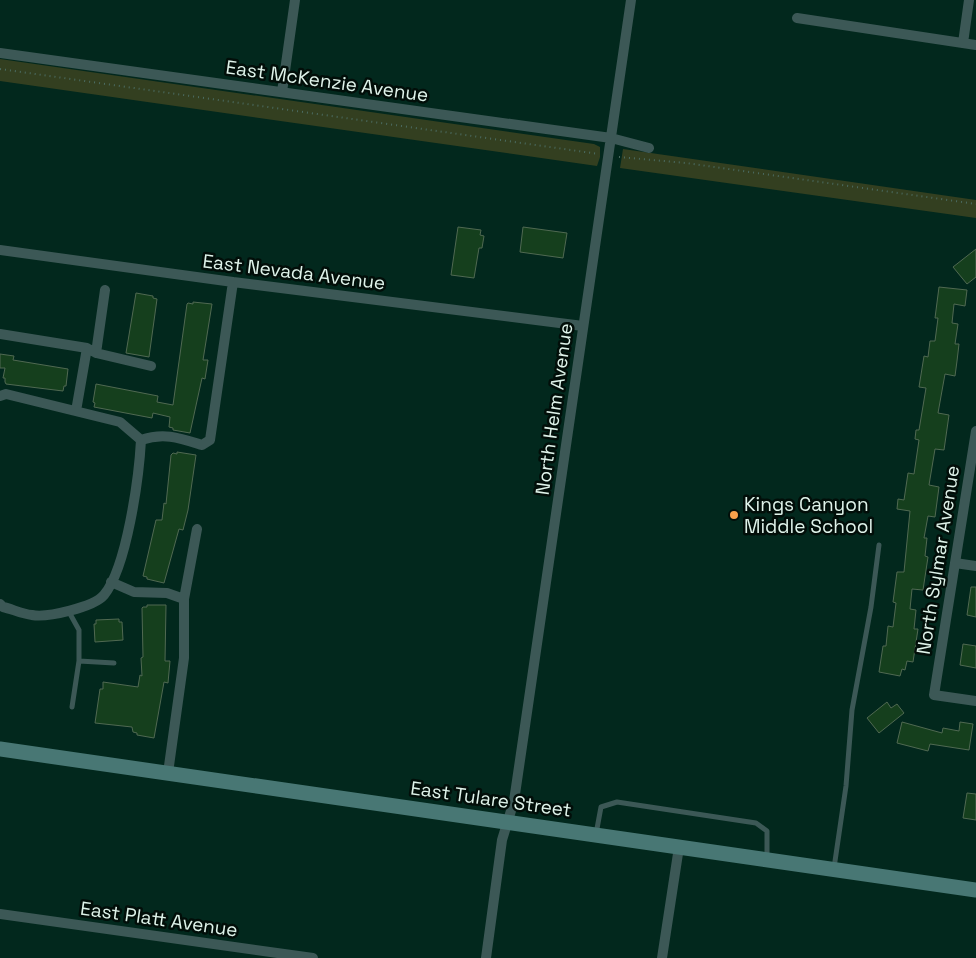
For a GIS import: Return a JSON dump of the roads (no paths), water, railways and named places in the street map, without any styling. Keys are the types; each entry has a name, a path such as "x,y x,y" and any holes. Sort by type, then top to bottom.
{"main road":[{"name":"East Tulare Street","path":"0,749 976,890"}],"street":[{"path":"282,92 295,0"},
{"name":"North Helm Avenue","path":"486,958 502,840 514,801 631,0"},
{"path":"963,43 969,0"},
{"path":"797,18 976,45"},
{"name":"East McKenzie Avenue","path":"0,53 611,138 649,148"},
{"name":"East Nevada Avenue","path":"0,250 233,282 583,326"},
{"path":"142,440 155,435 177,437 202,445 210,440 233,282"},
{"path":"76,411 92,351 105,290"},
{"path":"0,334 92,351 151,366"},
{"path":"0,396 6,394 120,422 142,440"},
{"name":"North Sylmar Avenue","path":"976,431 934,695 976,701"},
{"path":"1,607 33,616 69,612 103,596 116,575 128,528 140,469 142,440"},
{"path":"168,773 184,658 184,599 197,529"},
{"path":"955,563 976,566"},
{"path":"112,582 134,592 167,593 184,599"},
{"path":"662,958 680,847"},
{"name":"East Platt Avenue","path":"0,914 313,958"}],"lane":[{"path":"834,869 846,786 852,710 880,545"},
{"path":"69,612 79,630 79,661 72,708"},
{"path":"79,661 114,663"},
{"path":"595,835 601,807 617,802 756,823 767,831 767,860"}],"place":[{"name":"Kings Canyon Middle School","path":"734,515"}]}
